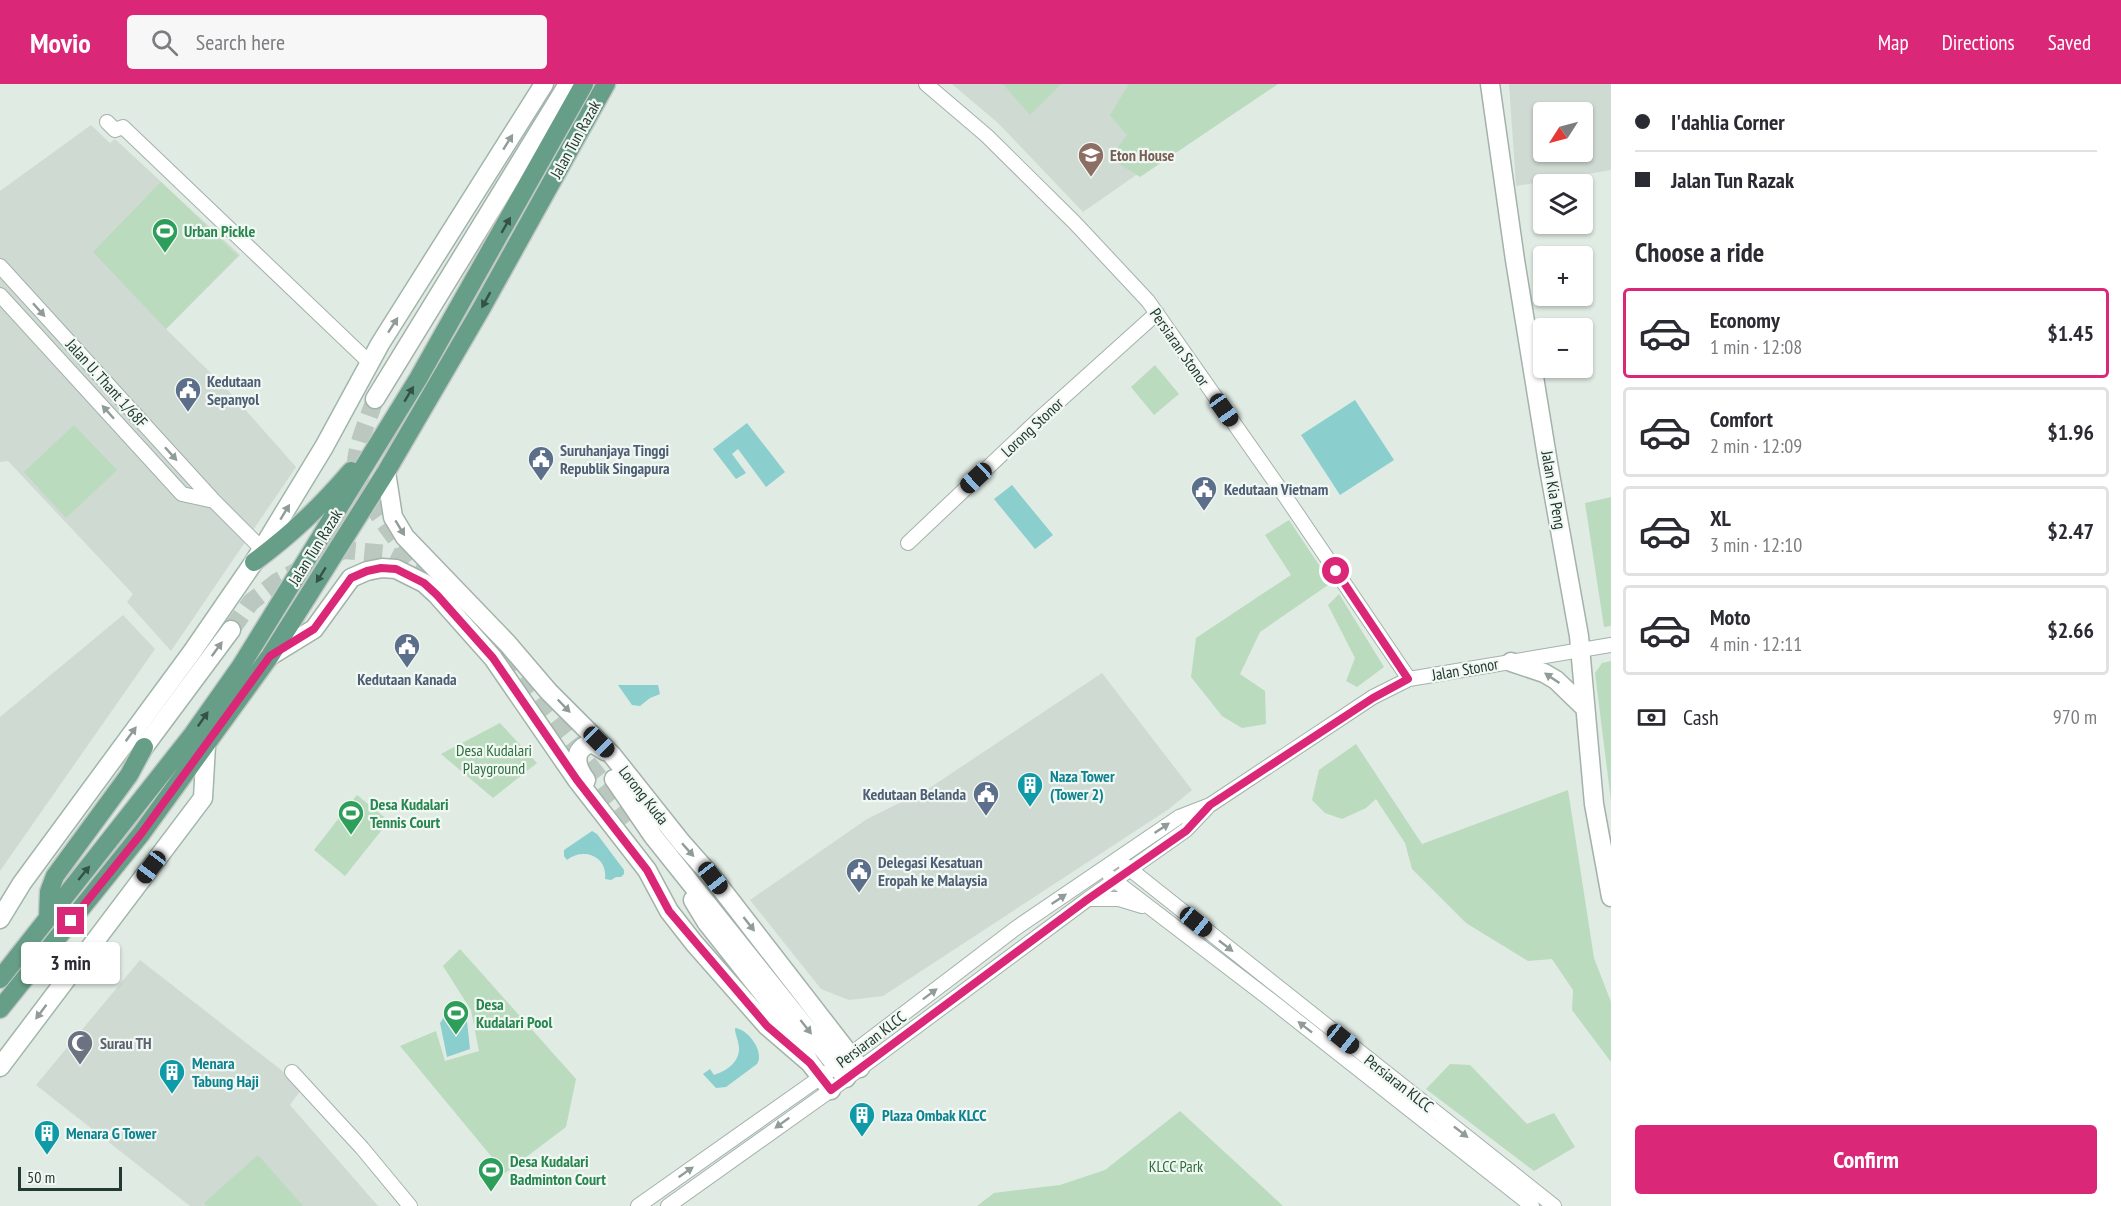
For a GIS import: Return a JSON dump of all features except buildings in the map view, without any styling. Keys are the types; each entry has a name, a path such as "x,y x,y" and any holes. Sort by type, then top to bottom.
{"main road":[{"name":"Jalan Tun Razak","path":"0,979 186,743 241,666 386,432 584,84"},
{"name":"Jalan Tun Razak","path":"0,1009 141,834 270,656 386,472 481,309 606,84"},
{"path":"258,555 287,538 316,511 386,432"},
{"path":"48,918 50,892 56,876 129,775 144,747"}],"street":[{"path":"0,919 22,883 192,652 258,555 324,447 380,344 544,84"},
{"path":"375,399 568,84"},
{"name":"Persiaran Stonor","path":"926,84 987,136 1075,223 1148,301 1292,506 1408,679"},
{"name":"Jalan Kia Peng","path":"1490,84 1515,260 1579,636 1594,804 1611,897"},
{"path":"107,122 115,130 123,127 370,363"},
{"name":"Jalan U. Thant 1/68F","path":"0,266 214,501 258,555"},
{"name":"Jalan U. Thant 1/68F","path":"0,295 182,494 214,501"},
{"name":"Lorong Stonor","path":"908,543 1038,420 1157,313"},
{"name":"Lorong Kuda","path":"386,472 393,517 405,537 508,644 549,692 612,755 713,878 848,1067"},
{"path":"270,656 314,629 351,578 381,568 396,569 424,583 493,658 577,780 647,870 669,911 694,943 767,1026 820,1077"},
{"path":"22,883 46,868 116,774 144,747 231,630"},
{"name":"Jalan Stonor","path":"1118,859 1179,817 1210,805 1373,698 1408,679 1611,645"},
{"path":"1511,662 1544,672 1556,680 1585,708"},
{"path":"594,802 591,786 579,772 578,756 582,749 592,743 612,755"},
{"path":"0,1067 203,798 206,746"},
{"path":"614,779 652,836 848,1067"},
{"name":"Jalan Stonor","path":"1131,870 1186,831 1210,805"},
{"name":"Lorong Kuda","path":"649,842 686,886 707,923 784,1020 820,1077"},
{"name":"Persiaran KLCC","path":"848,1067 1016,928 1118,859 1283,991 1532,1206"},
{"name":"Persiaran KLCC","path":"1101,870 1272,1001 1554,1206"},
{"name":"Persiaran KLCC","path":"638,1206 820,1077 848,1067 1131,870"},
{"name":"Persiaran KLCC","path":"1088,899 1119,899 1156,912"},
{"path":"1272,1001 1283,991"},
{"path":"292,1072 349,1133 410,1206"},
{"name":"Persiaran KLCC","path":"668,1206 820,1077"}],"shaded area":[{"name":"Eton House","path":"952,84 1156,84 1182,143 1083,212 998,123"},
{"path":"1509,84 1611,84 1611,170 1587,174 1533,174 1533,183 1516,186"},
{"path":"91,125 110,143 115,139 240,255 166,329 226,388 296,467 171,651 127,602 133,594 8,461 0,462 0,191"},
{"path":"123,615 155,649 0,871 0,717"},
{"path":"1102,673 1192,790 1169,809 883,996 849,1000 821,989 750,900 867,819 928,789"},
{"path":"140,960 303,1087 290,1105 378,1206 190,1206 36,1085"}],"green space":[{"path":"1003,84 1061,84 1030,115"},
{"path":"1129,84 1278,84 1140,177 1110,158 1127,135 1110,115"},
{"name":"Urban Pickle","path":"161,182 238,256 166,329 93,252"},
{"path":"1155,365 1179,394 1154,415 1131,387"},
{"path":"74,425 117,470 66,518 24,472"},
{"path":"1611,497 1611,626 1604,627 1585,503"},
{"path":"1289,520 1331,583 1260,632 1240,674 1265,691 1266,724 1242,728 1222,716 1191,677 1196,638 1291,575 1265,535"},
{"path":"1339,594 1384,667 1357,687 1346,681 1355,658 1328,605"},
{"path":"1611,661 1611,801 1595,673 1602,663"},
{"name":"Desa Kudalari Playground","path":"500,723 537,763 493,798 441,754"},
{"path":"1356,744 1422,844 1568,790 1594,958 1611,1002 1611,1062 1572,1010 1573,990 1552,959 1528,961 1466,923 1412,869 1405,843 1376,799 1366,808 1342,819 1325,813 1312,800 1319,770"},
{"name":"Desa Kudalari Tennis Court","path":"357,795 389,821 345,876 314,850"},
{"path":"460,949 576,1079 566,1127 505,1173 400,1046 436,1031 445,1061 479,1051 471,1010 443,966"},
{"path":"1450,1064 1470,1065 1527,1124 1554,1113 1575,1147 1534,1171 1426,1089"},
{"name":"KLCC Park","path":"1180,1111 1283,1206 977,1206 994,1193 1060,1185 1105,1170"},
{"path":"258,1155 303,1206 207,1206 204,1203"}],"water":[{"path":"1355,400 1394,460 1340,495 1301,435"},
{"path":"747,423 785,472 766,487 738,449 732,454 746,473 736,479 713,449"},
{"path":"1012,485 1053,535 1035,549 994,499"},
{"path":"618,685 658,685 660,694 640,706 632,705"},
{"path":"592,831 597,834 624,870 621,877 605,879 603,864 593,856 580,854 567,860 564,856 564,850"},
{"name":"Desa Kudalari Pool","path":"454,1002 466,1012 470,1049 447,1057 440,1023"},
{"path":"735,1028 745,1032 754,1042 759,1059 757,1064 726,1087 716,1088 703,1074 710,1069 714,1075 719,1073 735,1061 739,1047"}],"tunnel":[{"path":"375,399 356,458 359,480 391,532 441,592"},
{"path":"231,630 251,602 277,582 344,550 388,554 419,570"},
{"path":"485,638 502,655 632,819"}],"place":[{"name":"Eton House","path":"1091,178"},
{"name":"Urban Pickle","path":"165,254"},
{"name":"Kedutaan Sepanyol","path":"188,413"},
{"name":"Suruhanjaya Tinggi Republik Singapura","path":"541,482"},
{"name":"Kedutaan Vietnam","path":"1204,512"},
{"name":"Kedutaan Kanada","path":"407,669"},
{"name":"Naza Tower (Tower 2)","path":"1030,808"},
{"name":"Kedutaan Belanda","path":"986,817"},
{"name":"Desa Kudalari Tennis Court","path":"351,836"},
{"name":"Delegasi Kesatuan Eropah ke Malaysia","path":"859,894"},
{"name":"Desa Kudalari Pool","path":"456,1036"},
{"name":"Surau TH","path":"80,1066"},
{"name":"Menara Tabung Haji","path":"172,1095"},
{"name":"Plaza Ombak KLCC","path":"862,1138"},
{"name":"Menara G Tower","path":"47,1156"},
{"name":"Desa Kudalari Badminton Court","path":"491,1193"}],"route":[{"path":"71,921 141,834 270,656 314,629 351,578 381,568 396,569 424,583 493,658 577,780 647,870 669,911 694,943 767,1026 810,1063 831,1090 1088,899 1186,831 1210,805 1373,698 1408,679 1336,571"}]}
